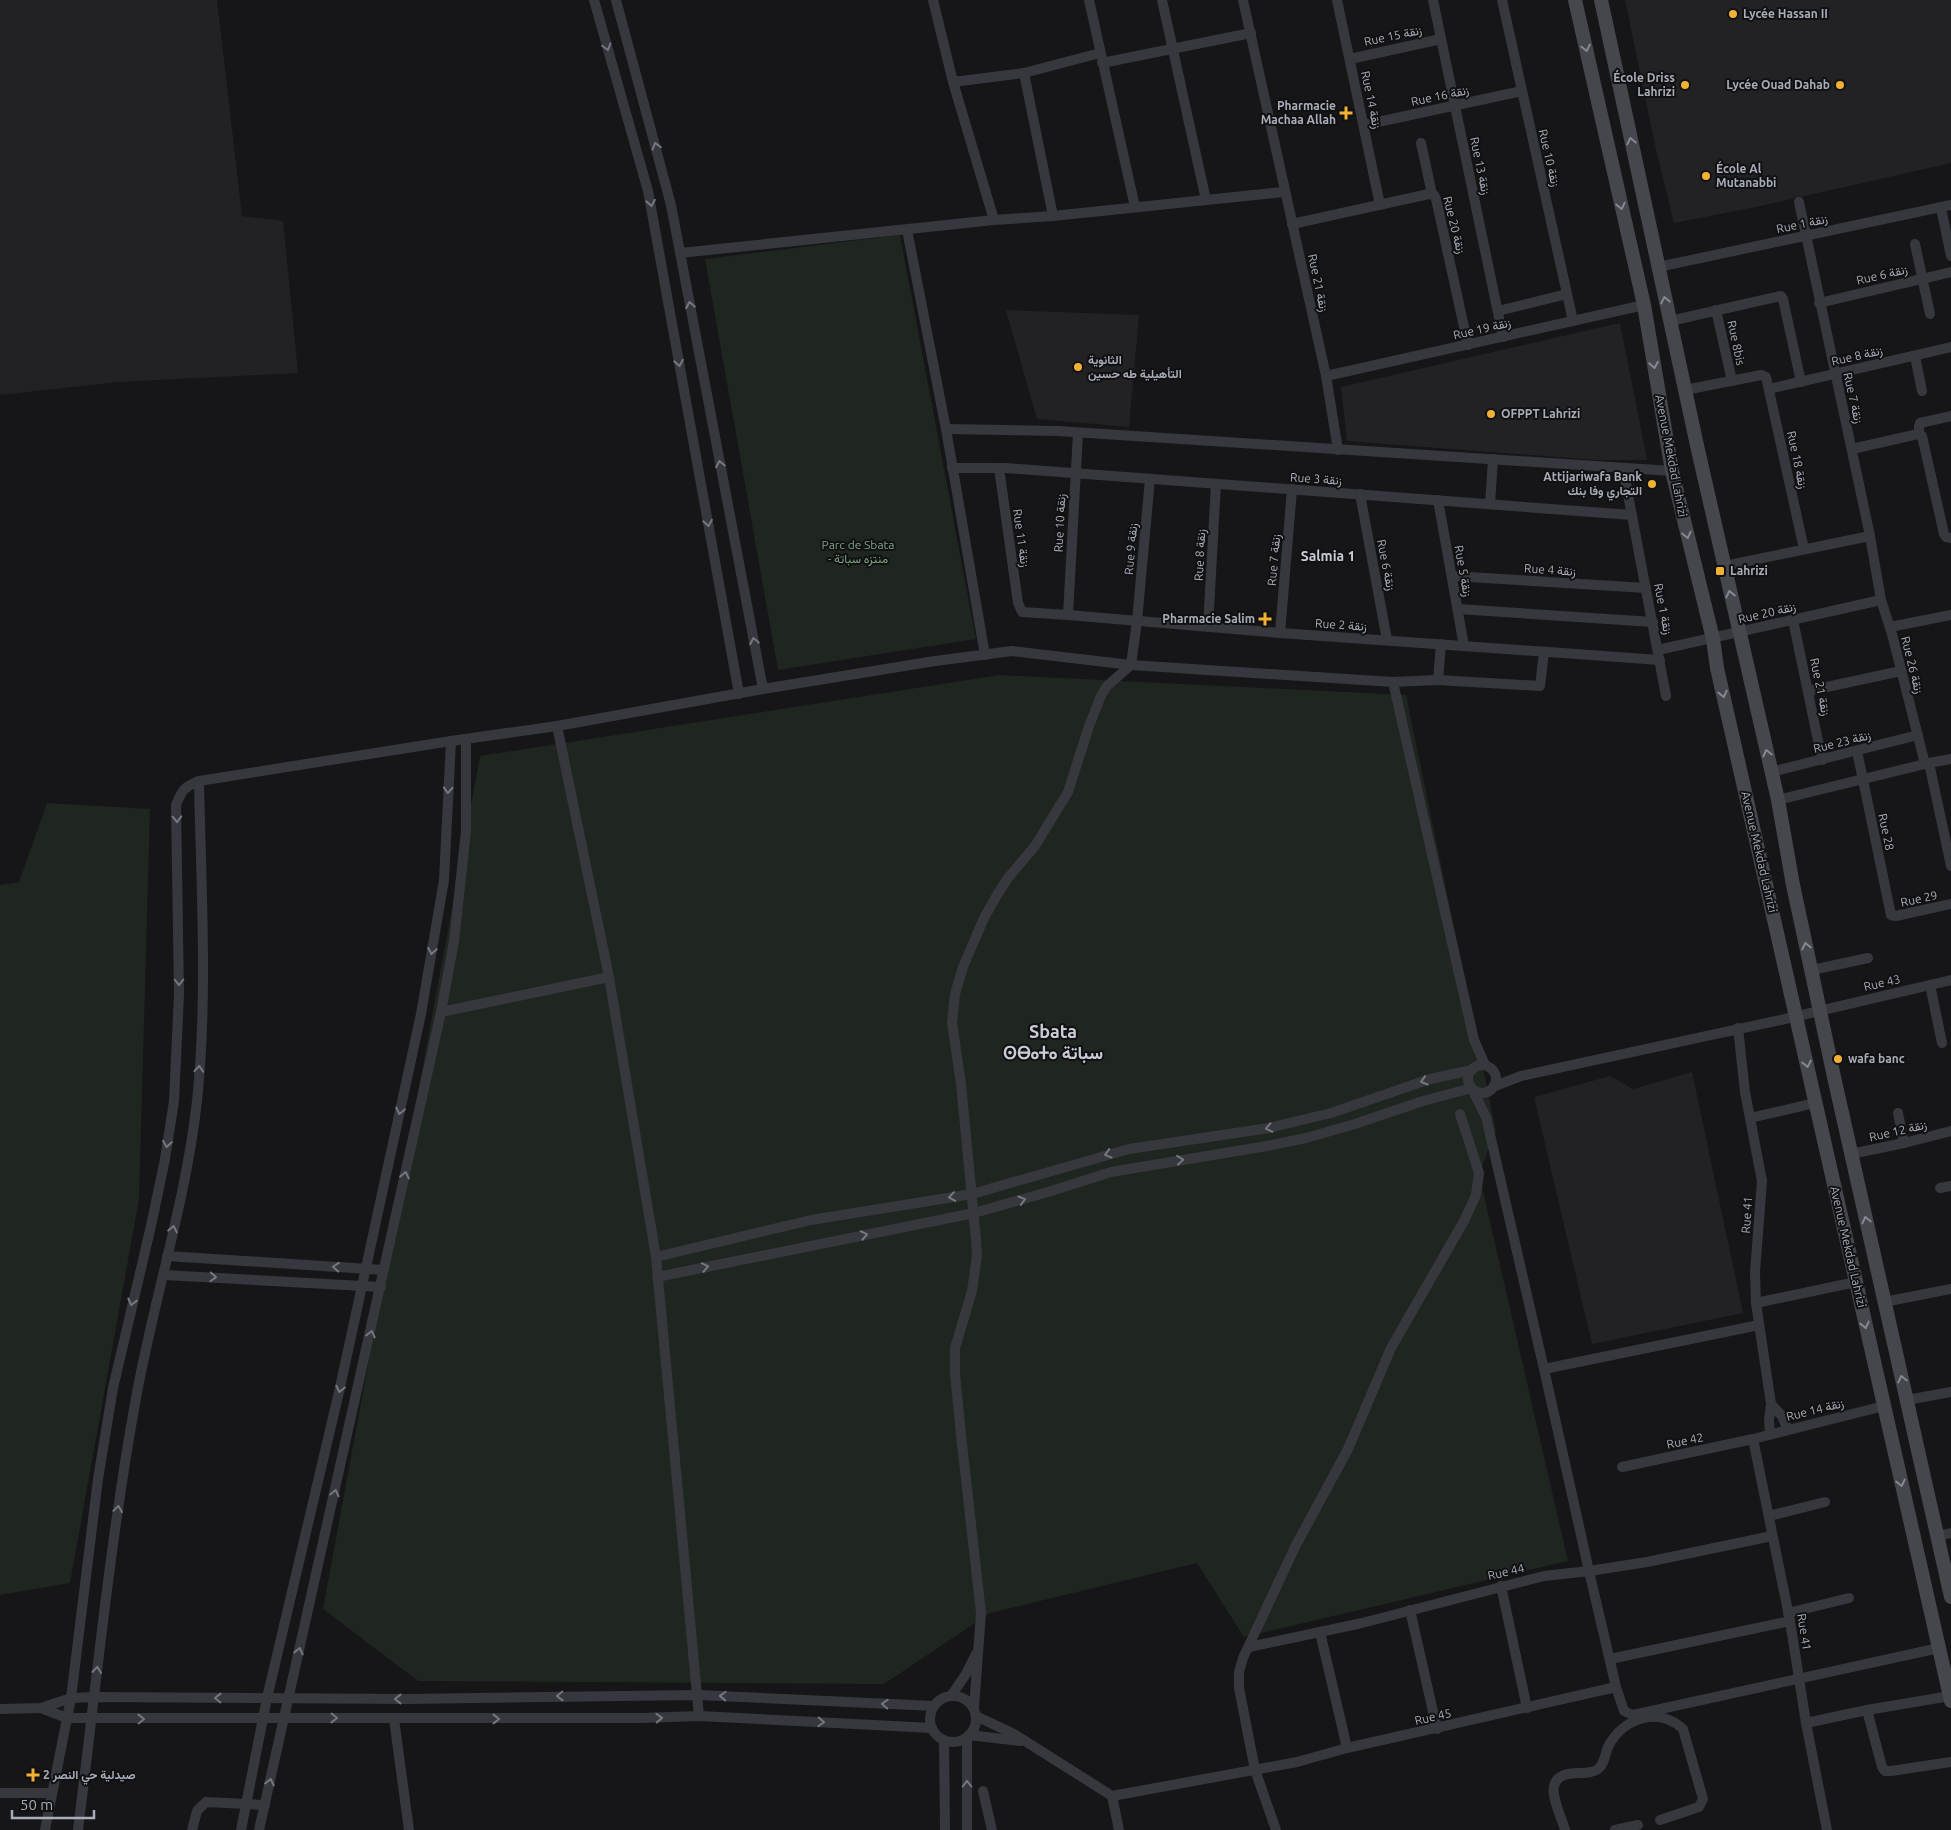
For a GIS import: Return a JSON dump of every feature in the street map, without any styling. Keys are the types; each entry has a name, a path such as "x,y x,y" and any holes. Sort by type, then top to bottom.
{"main road":[{"name":"Avenue Mekdad Lahrizi","path":"1575,0 1644,305 1672,471 1712,640 1950,1699"},
{"name":"Avenue Mekdad Lahrizi","path":"1601,0 1685,390 1778,800 1793,886 1884,1302 1907,1400 1944,1534 1951,1597"}],"street":[{"path":"594,0 648,190 739,694"},
{"path":"616,0 671,205 763,689"},
{"path":"933,0 952,82 994,220"},
{"path":"1089,0 1135,208"},
{"path":"1162,0 1206,200"},
{"name":"Rue 21 زنقة","path":"1243,0 1326,376 1338,450"},
{"name":"Rue 14 زنقة","path":"1337,0 1380,205"},
{"name":"Rue 13 زنقة","path":"1433,0 1503,337"},
{"name":"Rue 10 زنقة","path":"1502,0 1573,321"},
{"path":"952,82 1024,73 1101,58 1172,49 1251,33"},
{"name":"Rue 15 زنقة","path":"1350,58 1441,39"},
{"path":"1024,73 1053,216"},
{"name":"Rue 16 زنقة","path":"1364,125 1522,91"},
{"path":"1421,143 1432,194"},
{"path":"680,254 994,220 1053,216 1283,192 1286,194"},
{"name":"Rue 20 زنقة","path":"1292,224 1432,194 1436,199 1468,345"},
{"name":"Rue 7 زنقة","path":"1799,202 1870,536 1881,600"},
{"path":"1946,206 1951,256"},
{"name":"Rue 1 زنقة","path":"1658,267 1946,206"},
{"path":"907,230 946,429 985,655"},
{"path":"1915,244 1930,314"},
{"name":"Rue 6 زنقة","path":"1819,303 1951,272"},
{"path":"1498,311 1567,294"},
{"path":"1670,321 1782,297 1801,382"},
{"name":"Rue 19 زنقة","path":"1326,376 1644,305"},
{"name":"Rue 8bis","path":"1716,310 1732,381"},
{"name":"Rue 8 زنقة","path":"1769,388 1951,347"},
{"path":"1915,356 1922,391"},
{"name":"Rue 18 زنقة","path":"1732,381 1765,376 1804,549"},
{"path":"1685,390 1732,381"},
{"path":"1948,538 1944,534 1919,426 1920,424 1951,416"},
{"path":"946,429 1078,433 1672,471"},
{"name":"Rue 10 زنقة","path":"1068,614 1078,433"},
{"path":"1852,449 1921,435"},
{"path":"1490,504 1492,460"},
{"name":"Rue 3 زنقة","path":"952,468 999,468 1076,473 1632,515"},
{"name":"Rue 11 زنقة","path":"999,468 1020,611"},
{"name":"Rue 1 زنقة","path":"1622,468 1666,696"},
{"name":"Rue 9 زنقة","path":"1131,665 1150,479"},
{"name":"Rue 8 زنقة","path":"1208,627 1216,484"},
{"name":"Rue 7 زنقة","path":"1280,633 1292,489"},
{"name":"Rue 6 زنقة","path":"1360,494 1387,640"},
{"name":"Rue 5 زنقة","path":"1438,500 1464,646"},
{"path":"1724,566 1870,536"},
{"name":"Rue 4 زنقة","path":"1452,576 1646,588"},
{"name":"Rue 20 زنقة","path":"1659,655 1739,632 1881,600"},
{"name":"Rue 26 زنقة","path":"1881,600 1949,843 1951,866"},
{"path":"1458,609 1653,622"},
{"name":"Rue 2 زنقة","path":"1020,611 1024,613 1068,614 1280,633 1544,652 1659,655"},
{"path":"1890,627 1951,615"},
{"name":"Rue 21 زنقة","path":"1793,620 1822,760"},
{"path":"1438,680 1441,644"},
{"path":"45,1830 68,1718 98,1479 113,1388 151,1226 165,1159 174,1101 179,994 176,805 181,793 187,786 199,782 451,741 557,726 763,689 935,661 1012,651 1131,665 1393,682 1438,680 1540,686 1544,652"},
{"path":"967,1830 968,1736 976,1723 981,1613 955,1374 955,1348 973,1284 976,1256 974,1213 952,1023 953,1003 957,984 984,918 996,895 1035,846 1064,800 1074,777 1089,726 1101,696 1107,686 1131,665"},
{"path":"1808,691 1901,671"},
{"path":"1393,682 1474,1040 1496,1077 1486,1117"},
{"path":"557,726 609,977 656,1258 700,1716"},
{"name":"Rue 23 زنقة","path":"1771,772 1918,735"},
{"path":"259,1830 441,1012 454,941 466,831 466,740"},
{"path":"241,1830 267,1698 363,1286 421,1014 444,880 451,741"},
{"name":"Rue 28","path":"1856,751 1893,916"},
{"path":"1778,800 1951,759"},
{"path":"78,1830 122,1480 140,1377 188,1161 198,1091 202,995 199,782"},
{"name":"Rue 29","path":"1893,916 1951,904"},
{"path":"1812,970 1868,958"},
{"path":"441,1012 609,977"},
{"name":"Rue 43","path":"1492,1089 1521,1076 1796,1017 1951,980"},
{"path":"1930,985 1942,1043"},
{"name":"Rue 41","path":"1738,1028 1745,1092 1762,1181 1755,1272 1758,1324 1771,1404 1770,1434"},
{"path":"1474,1040 1472,1070 1468,1081 1486,1117 1588,1571 1616,1687 1624,1711 1633,1715 1938,1648"},
{"path":"656,1258 811,1220 972,1194 1129,1149 1237,1134 1301,1121 1430,1079 1472,1070 1476,1067 1489,1067 1521,1076"},
{"path":"657,1277 974,1213 1111,1172 1151,1164 1214,1156 1306,1138 1355,1124 1416,1103 1472,1089 1480,1093 1492,1089"},
{"path":"1750,1118 1815,1103"},
{"path":"1898,1113 1904,1143"},
{"path":"1276,1830 1255,1770 1239,1688 1238,1672 1295,1547 1348,1449 1391,1348 1464,1221 1476,1195 1479,1173 1460,1114"},
{"name":"Rue 12 زنقة","path":"1851,1154 1951,1131"},
{"path":"167,1256 384,1270"},
{"path":"164,1275 381,1287"},
{"path":"1756,1303 1856,1282"},
{"path":"1884,1302 1951,1289"},
{"path":"1544,1369 1758,1324"},
{"path":"1907,1400 1951,1392"},
{"name":"Rue 41","path":"1771,1404 1782,1416 1788,1430"},
{"name":"Rue 14 زنقة","path":"1753,1439 1884,1406"},
{"name":"Rue 41","path":"1753,1439 1789,1617 1798,1679 1827,1830"},
{"name":"Rue 42","path":"1622,1467 1753,1439"},
{"path":"1769,1516 1825,1502"},
{"name":"Rue 44","path":"1249,1648 1544,1576 1647,1562 1772,1536"},
{"path":"1501,1586 1527,1708"},
{"path":"1610,1660 1789,1617 1849,1598"},
{"path":"1410,1610 1437,1729"},
{"path":"1320,1632 1347,1748"},
{"path":"951,1696 966,1674 978,1651"},
{"name":"Rue 45","path":"1112,1796 1297,1762 1347,1748 1616,1687"},
{"path":"0,1709 41,1708 71,1698 94,1697 288,1699 698,1695 934,1706"},
{"path":"1026,1742 998,1737 968,1736 952,1742 944,1740 932,1728 931,1713 934,1706 944,1697 960,1696 968,1701 975,1712 1002,1727 1026,1742 1112,1796 1119,1830"},
{"path":"1806,1723 1867,1710 1950,1699"},
{"path":"41,1708 68,1718 285,1717 394,1719 700,1716 932,1728"},
{"path":"1867,1710 1882,1768 1885,1770 1891,1771 1951,1762"},
{"path":"1565,1830 1553,1794 1554,1785 1559,1778 1567,1774 1599,1769 1610,1743 1625,1725 1654,1716 1663,1716 1671,1720 1678,1724 1685,1733 1702,1799 1699,1808 1660,1820"},
{"path":"394,1719 408,1830"},
{"path":"944,1740 945,1830"},
{"path":"983,1791 992,1830"},
{"path":"0,1793 52,1793"},
{"path":"192,1830 197,1811 206,1802 265,1805"},
{"path":"1615,1830 1638,1825"}],"shaded area":[{"path":"0,0 217,0 242,216 283,221 298,373 118,382 0,395"},
{"name":"Lycée Ouad Dahab","path":"1625,0 1951,0 1951,163 1756,207 1674,223 1655,145"},
{"name":"الثانوية التأهيلية طه حسين","path":"1006,310 1139,315 1129,427 1037,419"},
{"name":"OFPPT Lahrizi","path":"1620,323 1647,460 1596,460 1347,441 1341,387"},
{"path":"1692,1072 1743,1313 1592,1344 1534,1097 1610,1076 1633,1089"}],"green space":[{"name":"Parc de Sbata - منتزه سباتة","path":"900,235 976,639 778,670 705,259"},
{"path":"1000,675 1406,695 1496,1131 1479,1174 1568,1561 1244,1637 1197,1563 990,1613 884,1684 418,1681 323,1609 480,756"},
{"path":"47,803 150,809 139,1199 70,1583 0,1595 0,885 19,882"}],"place":[{"name":"Lycée Hassan II","path":"1733,14"},
{"name":"École Driss Lahrizi","path":"1685,85"},
{"name":"Lycée Ouad Dahab","path":"1840,85"},
{"name":"Pharmacie Machaa Allah","path":"1346,113"},
{"name":"École Al Mutanabbi","path":"1706,176"},
{"name":"الثانوية التأهيلية طه حسين","path":"1078,367"},
{"name":"OFPPT Lahrizi","path":"1491,414"},
{"name":"Attijariwafa Bank التجاري وفا بنك","path":"1652,484"},
{"name":"Lahrizi","path":"1720,571"},
{"name":"Pharmacie Salim","path":"1265,619"},
{"name":"wafa banc","path":"1838,1059"},
{"name":"صيدلية حي النصر 2","path":"33,1775"}],"district":[{"name":"Salmia 1","path":"1328,556"},
{"name":"Sbata ⵙⴱⴰⵜⴰ سباتة","path":"1053,1042"}]}
